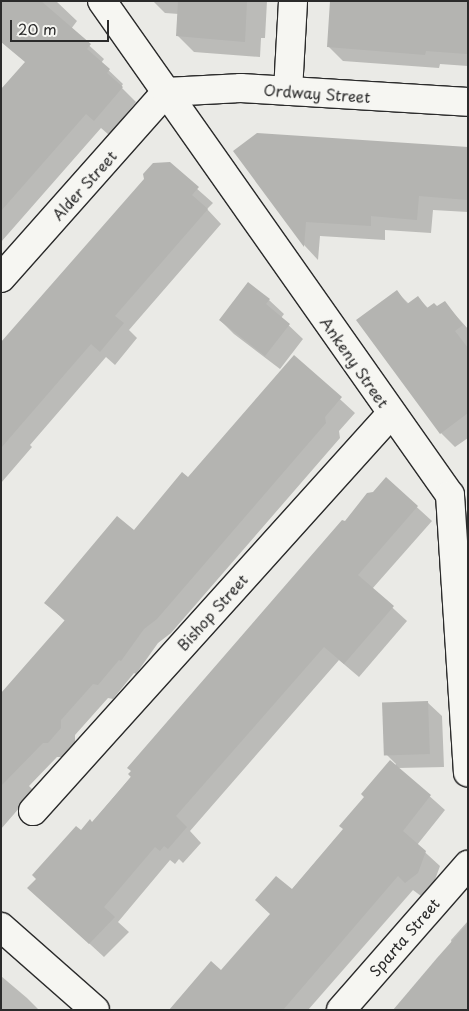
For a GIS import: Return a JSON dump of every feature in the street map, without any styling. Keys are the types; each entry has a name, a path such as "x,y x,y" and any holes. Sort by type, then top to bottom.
{"street":[{"name":"Ankeny Street","path":"102,1 391,414 450,495 468,772"},
{"path":"288,91 292,1"},
{"name":"Ordway Street","path":"166,92 241,88 468,102"},
{"name":"Alder Street","path":"1,278 166,92"},
{"name":"Bishop Street","path":"33,811 391,414"},
{"name":"Sparta Street","path":"341,1010 468,865"},
{"path":"1,927 95,1010"}],"building":[{"path":"1,1 41,1 91,44 87,49 110,69 107,73 123,87 94,121 86,114 1,211 1,89 25,62 1,42"},
{"path":"178,1 247,1 245,42 176,36"},
{"path":"330,1 468,1 467,54 426,51 425,55 327,47"},
{"path":"257,133 468,147 468,200 419,196 417,220 371,216 371,226 306,222 304,247 233,151"},
{"path":"170,162 199,187 192,195 208,209 115,316 124,323 100,352 91,344 1,448 1,342 144,179 143,174 153,163"},
{"path":"248,282 270,299 266,304 290,324 265,356 219,320"},
{"path":"397,290 407,304 418,296 427,308 434,303 437,306 445,301 463,325 455,331 468,348 468,413 440,434 356,320"},
{"path":"294,355 342,397 325,417 326,423 157,619 144,629 121,661 119,660 98,685 93,684 61,720 61,728 48,743 43,743 1,786 1,693 65,620 44,603 117,516 134,530 182,472 188,477"},
{"path":"386,477 418,506 358,575 394,606 344,664 324,647 176,816 187,827 168,849 164,846 160,851 155,847 104,907 115,917 89,944 27,888 36,879 32,875 76,826 81,830 90,819 92,822 131,777 128,774 131,771 127,768 342,520 345,521 367,493 373,492"},
{"path":"428,701 430,754 384,756 382,703"},
{"path":"390,760 431,795 403,831 426,851 418,873 405,883 398,876 283,1010 169,1010 211,961 221,970 270,914 255,900 276,876 292,889 343,829 339,826 364,797 361,794"},
{"path":"468,923 468,1010 393,1010 437,958"}]}
